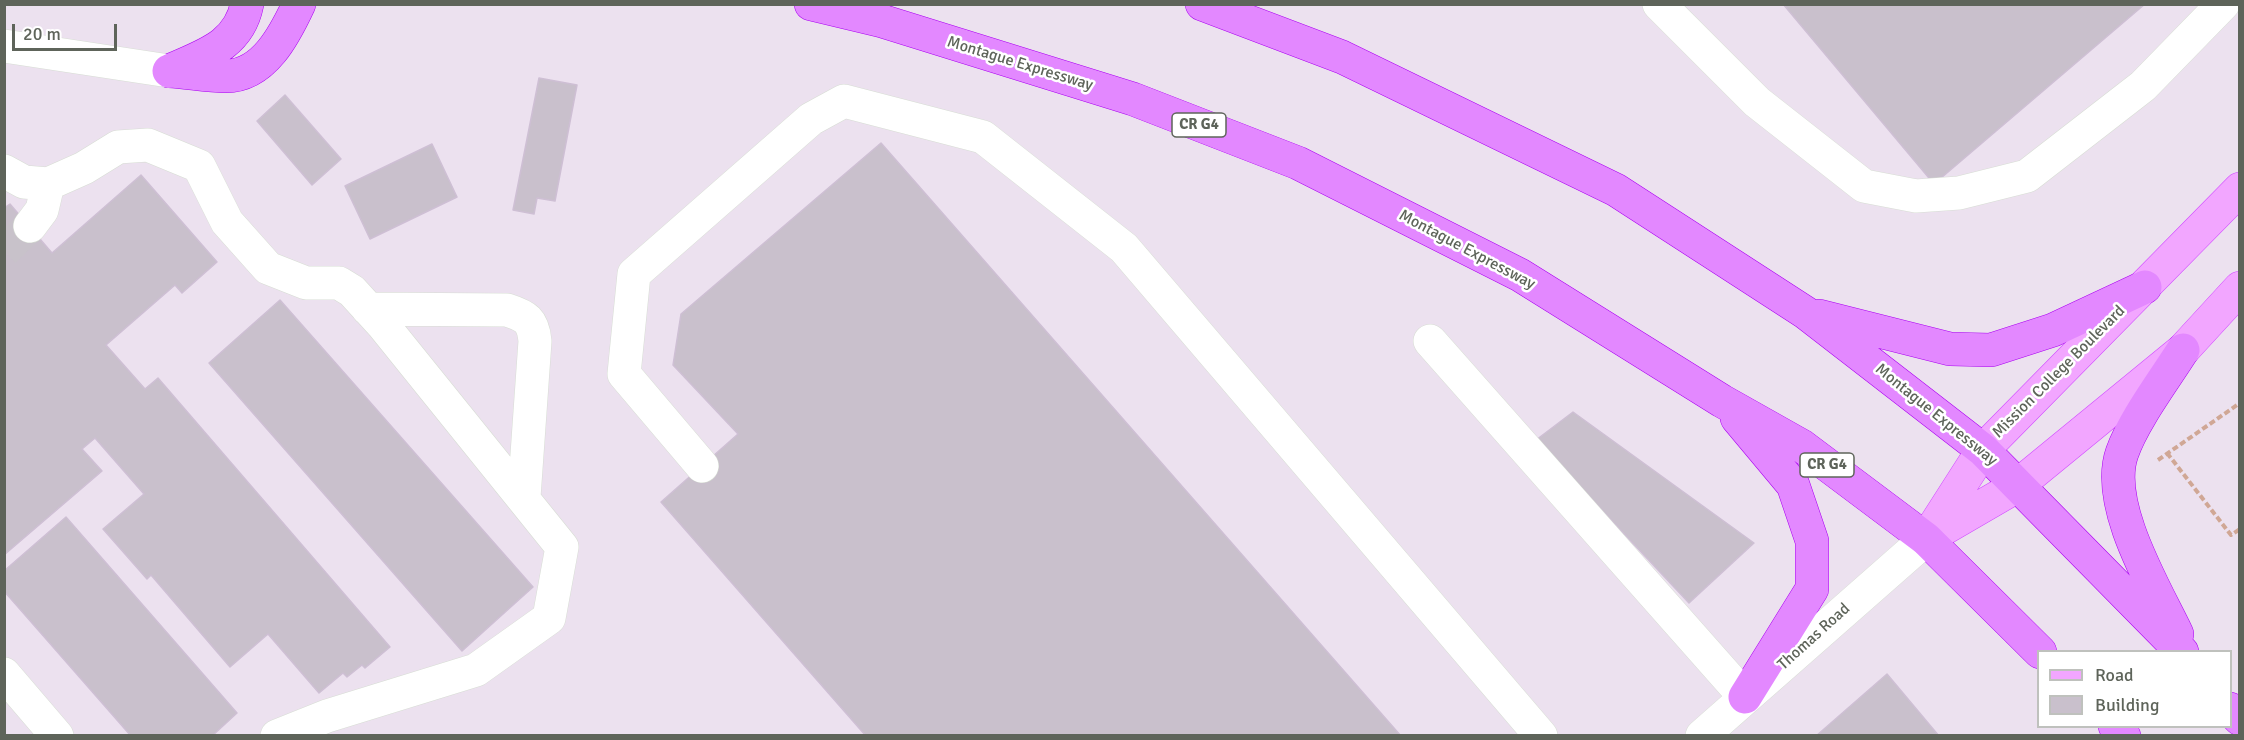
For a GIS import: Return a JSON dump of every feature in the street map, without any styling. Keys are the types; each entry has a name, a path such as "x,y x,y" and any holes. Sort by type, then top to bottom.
{"highway":[{"path":"170,70 212,52 229,41 245,15 248,4"},
{"path":"170,70 228,76 247,72 266,57 278,43 299,4"},
{"name":"Montague Expressway","path":"811,4 882,21 1133,99 1298,163 1520,275 1722,401 1802,446 1926,539 2039,650"},
{"name":"Montague Expressway","path":"1202,4 1342,57 1616,190 1806,313 1983,450 2183,650"},
{"path":"1806,313 1950,350 1991,350 2053,330 2145,287"},
{"path":"2183,350 2134,428 2122,453 2118,471 2122,507 2130,539 2184,650"},
{"path":"1722,401 1793,485 1812,540 1812,589 1745,697"}],"main road":[{"name":"Mission College Boulevard","path":"1926,539 1983,450 2025,404 2145,287 2240,189"},
{"path":"1926,539 2017,486 2183,350 2240,288"}],"street":[{"path":"1659,4 1757,102 1864,186 1916,196 1959,193 2027,176 2143,86 2223,4"},
{"path":"4,46 170,70"},
{"path":"702,466 624,374 634,274 811,119 844,101 983,137 1124,248 1541,735"},
{"path":"4,171 24,182 48,184 84,168 118,147 148,145 199,166 227,222 268,268 306,284 339,283 352,291 524,497 562,547 549,618 476,670 327,716 277,735"},
{"path":"30,226 42,210 48,184"},
{"path":"368,309 507,310 521,315 534,327 535,341 524,497"},
{"path":"1430,341 1745,697"},
{"name":"Thomas Road","path":"1702,735 1926,539"},
{"path":"4,675 57,735"}],"path":[{"path":"2157,460 2240,403"},
{"path":"2167,453 2231,535 2240,529"}],"building":[{"path":"1783,4 2145,4 1934,184"},
{"path":"539,78 577,85 555,201 537,198 534,214 513,210"},
{"path":"285,95 341,159 312,185 257,121"},
{"path":"881,143 1401,736 866,736 661,502 738,434 673,365 681,314"},
{"path":"432,144 457,197 370,239 345,186"},
{"path":"141,175 217,262 182,293 175,285 106,345 145,389 158,378 390,647 365,668 362,665 347,677 343,673 319,693 268,634 230,667 151,575 147,579 103,529 144,494 95,438 82,449 102,471 4,555 4,208 10,204 52,253"},
{"path":"280,300 533,587 462,651 209,363"},
{"path":"1573,412 1754,543 1689,603 1536,440"},
{"path":"66,517 237,713 212,736 131,736 4,591 4,571"},
{"path":"1887,674 1939,736 1816,736"}],"tunnel":[{"path":"4,251 30,226"}]}
